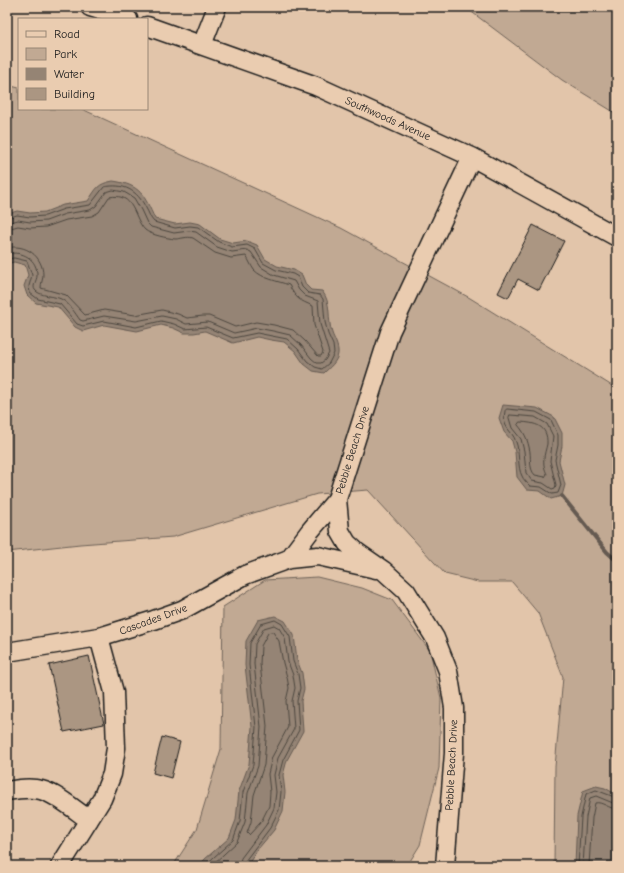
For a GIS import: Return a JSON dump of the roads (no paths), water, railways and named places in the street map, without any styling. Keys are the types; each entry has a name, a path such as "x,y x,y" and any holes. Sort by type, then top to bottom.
{"street":[{"path":"90,7 125,18"},
{"path":"202,45 217,7"},
{"name":"Southwoods Avenue","path":"148,26 316,86 472,157 617,237"},
{"name":"Pebble Beach Drive","path":"445,866 454,753 454,708 448,671 436,638 406,590 347,543 340,531 337,499 390,332 472,157"},
{"path":"289,558 337,499"},
{"path":"289,558 318,556 384,571"},
{"name":"Cascades Drive","path":"7,652 99,637 154,620 182,610 245,575 289,558"},
{"path":"60,866 102,799 112,774 116,748 114,692 99,637"},
{"path":"7,791 25,789 42,790 54,795 89,820"}],"water":[{"path":"113,181 136,188 144,197 155,219 175,224 190,222 200,224 220,239 233,243 247,241 257,245 265,259 277,266 294,270 302,275 306,285 311,290 322,291 327,301 332,333 338,348 336,360 332,365 324,373 313,371 304,364 295,351 284,342 257,337 233,343 205,331 184,333 161,325 137,331 104,325 83,331 75,327 58,307 36,303 27,295 24,286 28,275 25,265 14,262 7,264 7,214 17,211 30,213 45,212 63,205 88,201 100,185"},
{"path":"503,405 537,408 554,417 562,433 562,446 559,461 565,485 562,496 551,499 540,491 527,490 517,477 515,452 512,441 504,432 499,418"},
{"path":"275,616 285,621 294,635 297,660 302,673 304,689 301,701 303,731 287,760 283,775 285,792 283,811 274,830 258,849 248,866 199,866 229,838 236,820 239,791 249,764 252,727 245,665 246,641 258,620"},
{"path":"596,786 605,788 617,795 617,866 575,866 577,816 583,791"}],"waterway":[{"path":"562,496 607,552 617,561"}]}
